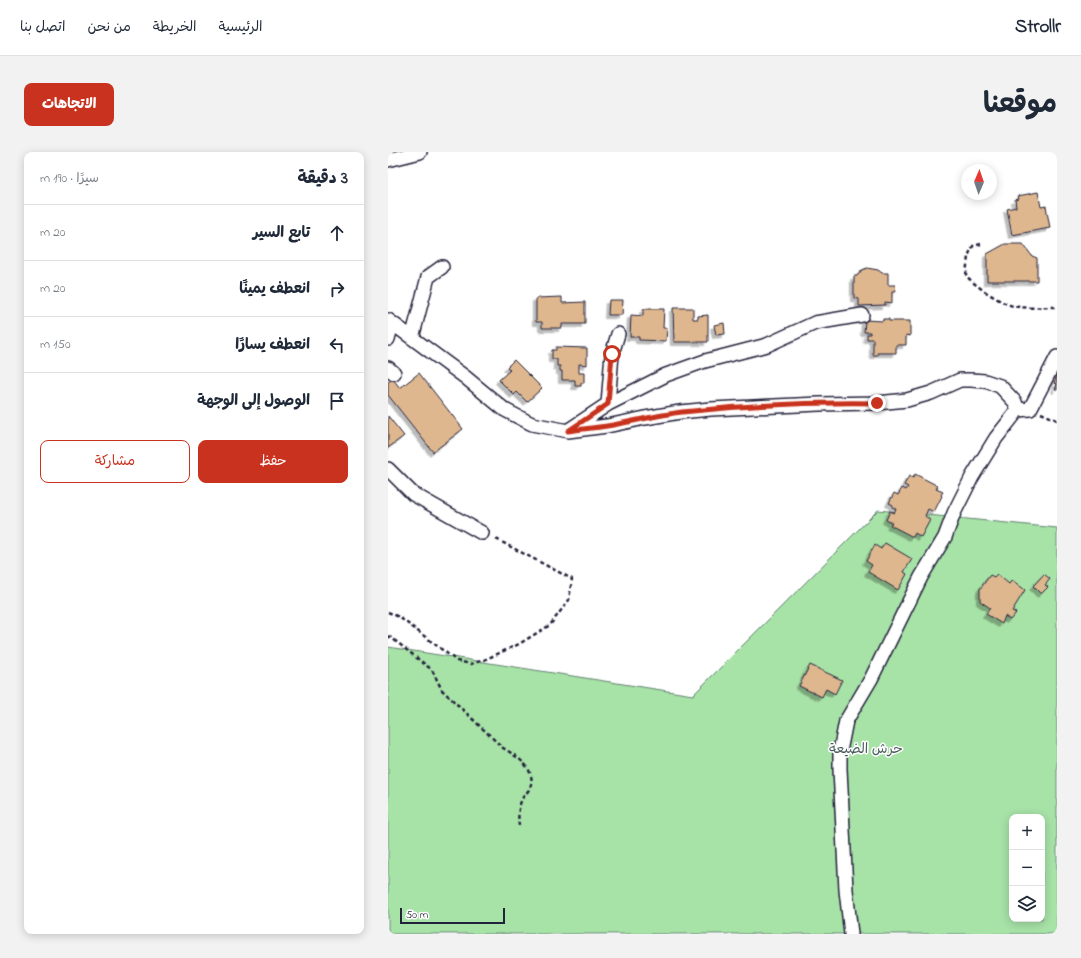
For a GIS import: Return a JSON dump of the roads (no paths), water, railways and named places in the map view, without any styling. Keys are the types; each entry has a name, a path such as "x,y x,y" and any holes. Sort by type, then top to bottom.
{"street":[{"path":"388,160 420,152"},
{"path":"412,338 428,276 442,267"},
{"path":"568,431 608,404 666,375 705,361 767,346 815,323 862,315"},
{"path":"388,339 390,322 465,377 505,410 532,424 568,431 607,426 680,412 711,409 899,401 931,393 960,380 985,381 1000,386 1015,402 1018,410"},
{"path":"608,404 612,354 618,334"},
{"path":"851,934 846,890 840,769 840,751 846,721 871,679 921,577 945,537 954,513 972,477 996,438 1018,410 1030,409 1057,357"},
{"path":"388,469 413,494 482,533"}],"park label":[{"name":"حرش الضيعة","path":"866,749"}]}
